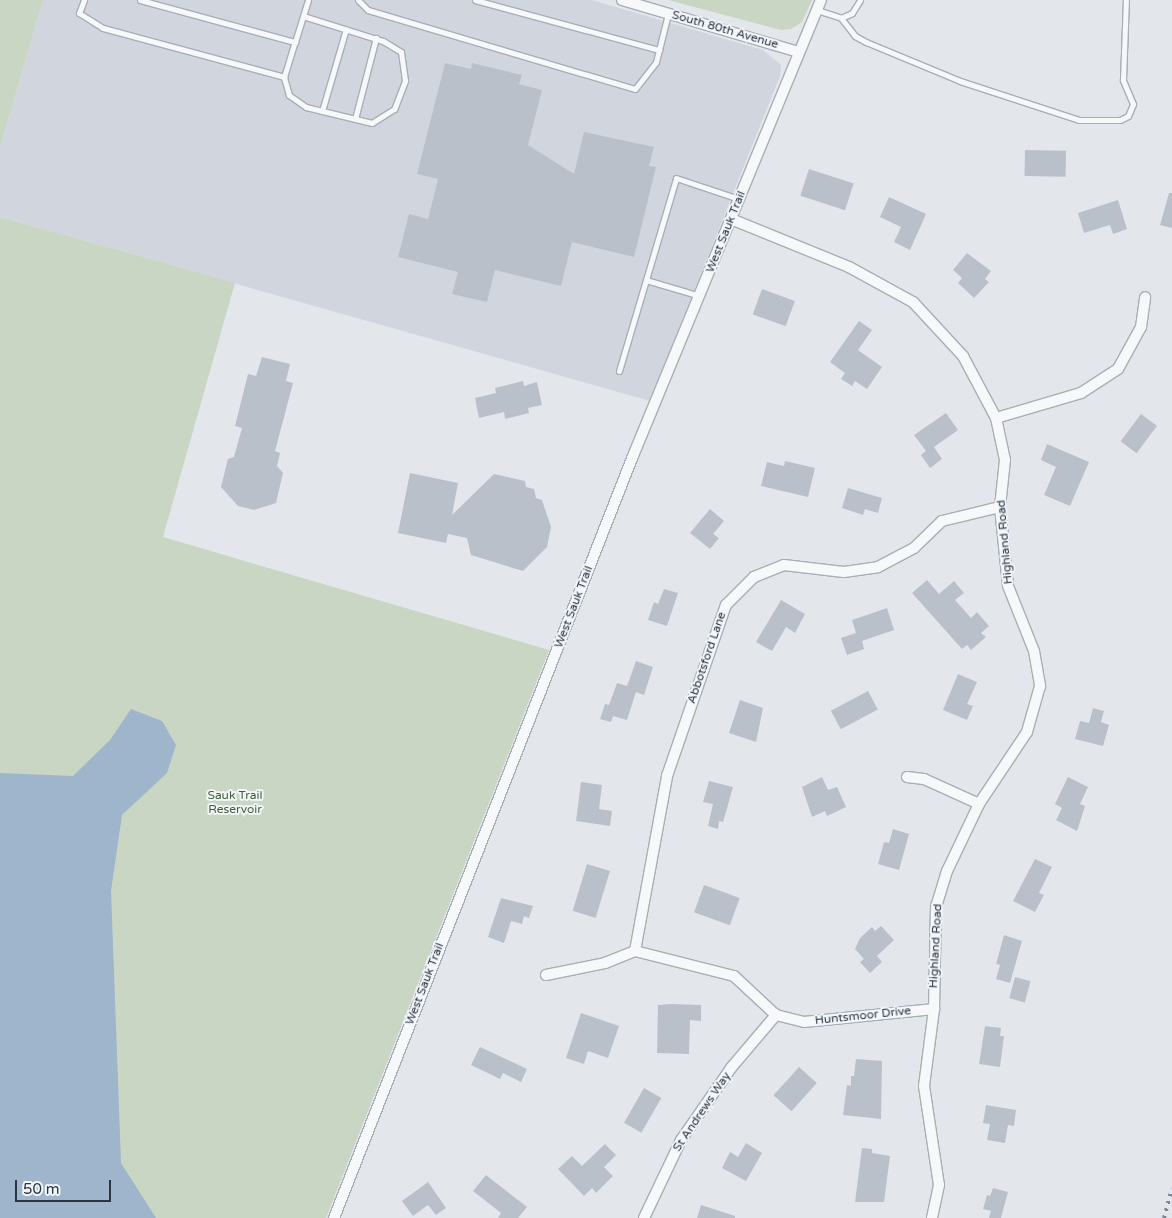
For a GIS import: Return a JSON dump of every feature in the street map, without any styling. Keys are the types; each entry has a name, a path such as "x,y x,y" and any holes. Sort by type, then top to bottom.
{"street":[{"name":"South 80th Avenue","path":"622,0 799,52"},
{"name":"West Sauk Trail","path":"334,1218 633,456 819,5"},
{"name":"Highland Road","path":"731,219 849,267 913,302 963,356 996,418 1005,460 1000,507 1008,586 1034,651 1040,686 1027,732 979,804 947,871 936,906 934,1009 924,1086 939,1184 932,1218"},
{"path":"996,418 1081,393 1118,369 1141,327 1145,297"},
{"name":"Abbotsford Lane","path":"635,951 666,776 726,604 754,577 784,565 844,572 878,568 914,548 942,520 1000,507"},
{"path":"906,777 924,779 979,804"},
{"path":"546,975 605,963 635,951 734,976 776,1015"},
{"name":"Huntsmoor Drive","path":"776,1015 812,1022 934,1009"},
{"name":"St Andrews Way","path":"644,1218 681,1140 731,1068 776,1015"}],"lane":[{"path":"84,0 79,13 103,28 284,77"},
{"path":"140,0 295,42"},
{"path":"303,16 376,38 402,52 405,81 394,109 372,123 306,107 289,95 284,77 295,42 303,16 308,0"},
{"path":"358,0 368,10 635,89 656,62 668,14"},
{"path":"474,0 659,50"},
{"path":"840,18 852,13 860,0"},
{"path":"819,5 840,18 855,36 866,42 960,81 1079,120 1120,120 1128,116 1133,104 1123,80 1126,0"},
{"path":"322,111 346,29"},
{"path":"355,119 376,38"},
{"path":"619,371 676,178 740,199"},
{"path":"646,280 700,296"}],"shaded area":[{"path":"43,0 592,0 763,50 781,65 780,76 650,401 0,217 0,148"}],"green space":[{"path":"0,0 43,0 0,148"},
{"path":"668,0 812,0 802,22 791,29 781,30"},
{"name":"Sauk Trail Reservoir","path":"0,217 235,283 163,537 549,650 326,1218 0,1218"}],"water":[{"path":"131,709 162,721 176,745 167,773 122,815 111,891 121,1163 156,1218 0,1218 0,773 73,776 110,740"}],"building":[{"path":"445,63 471,69 472,63 522,75 519,84 542,90 528,145 574,174 584,132 654,147 649,166 656,167 634,257 572,242 561,286 495,270 487,302 452,294 458,272 398,257 409,214 428,219 438,179 417,174"},
{"path":"1025,150 1066,151 1066,177 1025,176"},
{"path":"809,169 854,184 845,210 800,196"},
{"path":"1169,193 1172,193 1172,228 1160,225"},
{"path":"889,197 926,214 910,250 894,242 901,227 880,217"},
{"path":"1118,200 1127,229 1113,234 1110,225 1084,233 1078,213"},
{"path":"967,253 991,271 985,279 989,282 974,298 958,283 962,278 953,270"},
{"path":"762,289 795,301 786,326 753,314"},
{"path":"859,321 872,330 858,350 882,367 867,389 855,381 852,386 841,379 845,373 830,362"},
{"path":"262,357 290,364 286,381 293,383 275,451 280,453 277,466 283,473 276,503 254,510 238,506 221,487 228,459 234,457 242,428 235,426 248,374 256,376"},
{"path":"523,381 524,386 537,382 542,405 528,408 529,413 505,419 504,412 479,418 475,398 496,393 495,388"},
{"path":"946,413 958,430 934,447 942,459 930,468 921,455 926,451 914,435"},
{"path":"1141,414 1157,426 1137,453 1121,441"},
{"path":"1047,444 1089,462 1070,506 1044,495 1056,467 1041,460"},
{"path":"785,461 815,468 808,497 761,486 767,462 784,466"},
{"path":"410,473 458,483 452,515 494,474 525,481 526,487 534,489 536,498 542,500 551,527 547,547 523,571 471,555 467,538 448,534 446,543 398,533"},
{"path":"848,488 882,498 878,513 865,509 863,515 842,508"},
{"path":"710,509 724,521 713,534 719,538 710,549 690,533"},
{"path":"927,580 939,594 954,581 964,593 955,600 971,618 977,612 989,626 981,633 986,637 971,650 967,645 962,649 912,593"},
{"path":"664,589 678,593 667,626 648,620 654,602 658,604"},
{"path":"781,600 805,614 795,633 786,627 772,651 756,642"},
{"path":"887,608 894,630 862,641 864,649 847,655 841,638 856,633 852,620"},
{"path":"636,661 653,667 644,695 636,692 627,720 613,716 611,722 600,719 605,704 609,705 617,683 627,686"},
{"path":"958,674 977,682 967,704 973,706 967,720 943,710"},
{"path":"868,691 878,710 841,729 831,711"},
{"path":"740,700 763,708 756,742 729,733"},
{"path":"1093,708 1104,711 1101,722 1109,725 1103,746 1075,739 1080,721 1089,723"},
{"path":"822,777 828,790 837,787 846,807 827,816 825,811 812,817 802,787"},
{"path":"1068,777 1088,787 1080,804 1085,806 1077,831 1056,820 1062,808 1055,804"},
{"path":"709,781 733,787 723,822 719,821 718,829 708,826 713,804 703,802"},
{"path":"581,782 602,785 599,809 612,811 610,826 576,821"},
{"path":"893,829 909,834 899,870 878,864 884,842 889,843"},
{"path":"1035,859 1052,867 1039,893 1044,895 1035,912 1013,901"},
{"path":"587,864 610,871 596,918 573,911"},
{"path":"704,885 740,898 730,925 694,912"},
{"path":"501,898 533,906 529,918 524,916 522,924 511,921 504,943 488,937"},
{"path":"881,926 894,940 877,956 882,962 870,973 860,962 864,959 855,949 860,938 872,927 875,931"},
{"path":"1004,935 1022,941 1010,983 996,979 1000,965 996,964"},
{"path":"1015,977 1030,981 1025,1002 1009,998"},
{"path":"658,1005 701,1005 701,1021 690,1020 689,1054 657,1053"},
{"path":"581,1013 619,1026 608,1058 588,1051 584,1064 566,1058"},
{"path":"985,1026 1001,1028 1000,1036 1004,1036 1000,1067 979,1064"},
{"path":"480,1047 527,1069 521,1082 503,1073 500,1079 471,1065"},
{"path":"856,1059 882,1061 881,1119 843,1115 847,1085 851,1086 851,1076 854,1076"},
{"path":"799,1067 817,1083 791,1111 774,1095"},
{"path":"644,1088 661,1098 641,1133 624,1123"},
{"path":"986,1105 1016,1110 1014,1126 1008,1125 1005,1143 987,1140 990,1124 983,1123"},
{"path":"746,1143 762,1153 746,1181 722,1168 730,1152 738,1157"},
{"path":"605,1144 616,1155 604,1167 613,1176 596,1193 592,1188 584,1196 558,1169 572,1156 582,1166"},
{"path":"862,1148 872,1149 872,1153 890,1156 884,1202 855,1202"},
{"path":"486,1175 527,1207 518,1218 498,1218 501,1213 473,1191"},
{"path":"428,1182 446,1208 436,1215 428,1205 413,1216 402,1201"},
{"path":"993,1188 1008,1192 1001,1218 989,1218 991,1211 983,1209 987,1195 990,1196"},
{"path":"701,1205 735,1216 735,1218 697,1218"}],"railway":[{"path":"1164,1218 1172,1189"}]}
